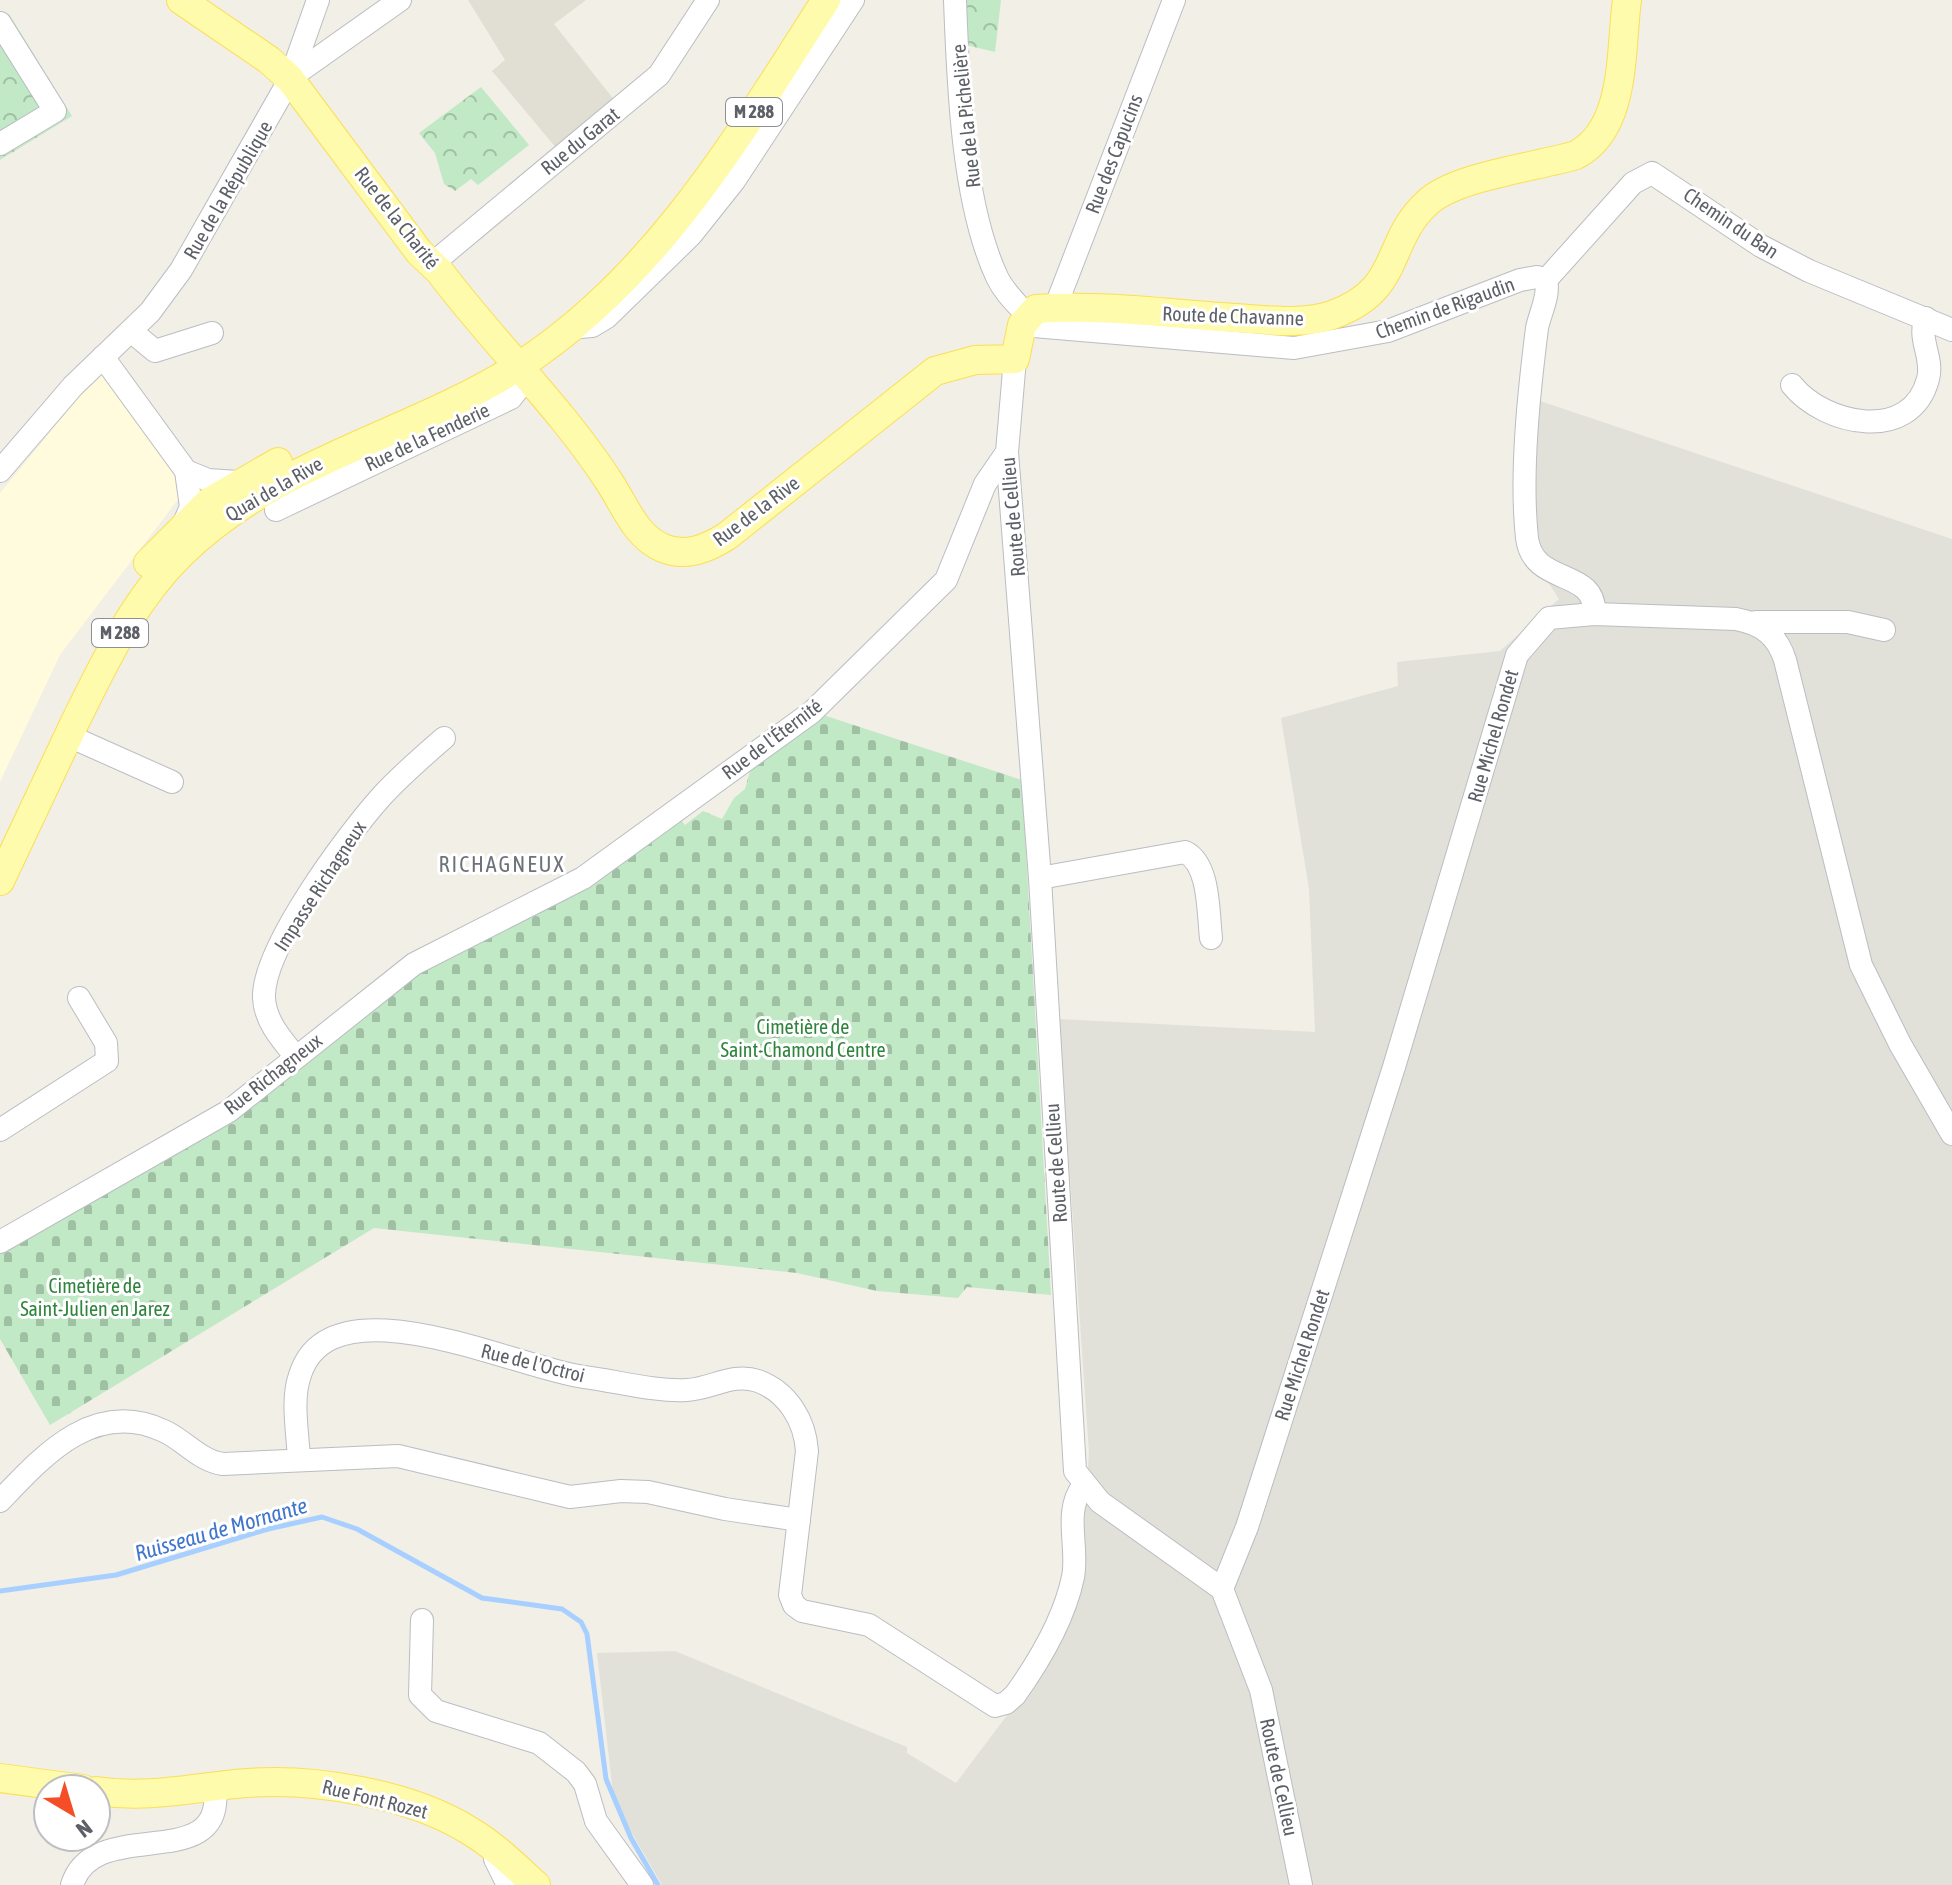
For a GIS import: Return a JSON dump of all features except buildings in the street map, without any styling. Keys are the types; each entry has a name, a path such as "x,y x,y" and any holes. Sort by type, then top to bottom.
{"main road":[{"name":"Rue de la Charité","path":"181,0 269,60 290,79 432,264 517,366"},
{"name":"Quai de la Rive","path":"0,881 124,626 159,578 206,531 282,479 517,366 575,323 661,241 675,219 717,169 826,0"},
{"name":"Route de Chavanne","path":"1035,314 1284,321 1314,319 1349,308 1379,287 1410,226 1425,204 1438,194 1460,185 1559,160 1592,147 1602,135 1614,102 1627,0"},
{"name":"Quai de la Rive","path":"0,838 106,620 135,577 184,523 238,482 517,366 581,297 653,232 675,219"},
{"path":"1015,359 1035,314"},
{"name":"Rue de la Rive","path":"517,366 606,477 640,532 665,549 695,551 727,536 935,371 975,360 1015,359"},
{"path":"0,1778 32,1782"},
{"name":"Rue Font Rozet","path":"112,1793 140,1796 275,1782 332,1785 440,1815 499,1851 536,1885"}],"street":[{"name":"Rue de la République","path":"0,471 41,421 131,331 181,270 290,79 318,0"},
{"path":"290,79 346,35 400,0"},
{"name":"Rue du Garat","path":"432,264 659,75 708,0"},
{"path":"575,323 580,327 592,326 607,317 691,235 734,181 853,0"},
{"name":"Rue de la Pichelière","path":"955,0 965,143 979,220 996,276 1035,314"},
{"name":"Rue des Capucins","path":"1035,314 1174,0"},
{"path":"0,23 55,111 0,144"},
{"name":"Chemin du Ban","path":"1546,280 1633,183 1652,173 1761,246 1809,271 1952,330"},
{"name":"Chemin de Rigaudin","path":"1035,314 1294,348 1388,331 1520,280 1537,277 1546,280 1548,287 1538,328 1527,458 1528,543 1539,565 1588,591 1595,601 1594,614"},
{"path":"1792,385 1804,401 1866,423 1883,423 1902,416 1918,402 1928,381 1930,367 1922,327 1926,318"},
{"path":"131,331 155,351 212,333"},
{"path":"103,357 186,471 191,507 184,523"},
{"name":"Route de Cellieu","path":"1015,359 1007,452 1040,878 1075,1471 1083,1486"},
{"name":"Rue de la Fenderie","path":"276,510 511,398 517,366"},
{"name":"Rue de l'Éternité","path":"540,900 594,871 812,712 946,580 985,484 1007,452"},
{"path":"186,471 208,480 238,482"},
{"name":"Rue Michel Rondet","path":"1222,1589 1247,1527 1394,1067 1517,655 1549,618 1594,614 1756,622 1848,622 1884,630"},
{"path":"1756,622 1771,634 1785,660 1861,965 1900,1044 1952,1134"},
{"path":"69,736 172,782"},
{"name":"Impasse Richagneux","path":"296,1057 270,1021 264,1002 265,981 276,953 349,836 381,797 444,738"},
{"path":"1040,878 1185,852 1194,856 1200,867 1211,938"},
{"name":"Rue Richagneux","path":"0,1242 229,1111 414,964 540,900"},
{"path":"0,1130 107,1061 106,1043 79,998"},
{"name":"Rue de l'Octroi","path":"299,1460 299,1377 306,1359 322,1343 344,1333 413,1331 570,1375 686,1390 731,1378 760,1382 786,1401 806,1431 807,1451 790,1595 794,1605 802,1611 869,1625 988,1704 1006,1703 1015,1695 1048,1641 1069,1590 1075,1555 1073,1506 1083,1486"},
{"path":"0,1501 59,1441 79,1431 117,1422 159,1428 212,1463 398,1456 570,1497 621,1491 648,1492 725,1509 799,1520"},
{"path":"1083,1486 1100,1502 1222,1589"},
{"name":"Route de Cellieu","path":"1222,1589 1261,1690 1301,1885"},
{"path":"422,1620 420,1695 425,1704 449,1716 532,1740 576,1772 585,1784 596,1821 642,1885"},
{"path":"72,1885 88,1860 105,1851 196,1835 212,1823 217,1807 215,1789"},
{"path":"499,1851 496,1866 508,1885"}],"shaded area":[{"path":"468,0 586,0 554,24 615,101 557,149 492,71 505,60"},
{"path":"103,368 186,489 60,655 0,782 0,493"},
{"path":"1537,400 1952,539 1952,1885 662,1885 614,1802 597,1653 675,1651 907,1747 907,1753 956,1783 1026,1690 1084,1527 1089,1452 1059,1019 1315,1032 1309,889 1281,718 1398,686 1397,662 1500,651 1559,599 1538,567 1535,537"}],"green space":[{"path":"963,0 1001,0 995,52 966,45"},
{"path":"0,14 2,18 9,14 72,116 0,160"},
{"path":"481,87 529,145 478,185 471,179 455,191 444,184 435,153 419,133"},
{"name":"Cimetière de Saint-Chamond Centre","path":"820,714 1022,780 1051,1295 967,1287 958,1298 877,1291 797,1273 374,1228 50,1425 0,1339 0,1253 241,1110 382,991 678,816 685,825 703,811 722,819 734,798 745,789 752,764"}],"waterway":[{"name":"Ruisseau de Mornante","path":"0,1591 116,1575 268,1529 322,1517 357,1529 482,1598 562,1609 581,1622 587,1634 606,1779 631,1838 658,1885"}],"district":[{"name":"RICHAGNEUX","path":"502,864"}],"park label":[{"name":"Cimetière de Saint-Julien en Jarez","path":"95,1298"}]}
